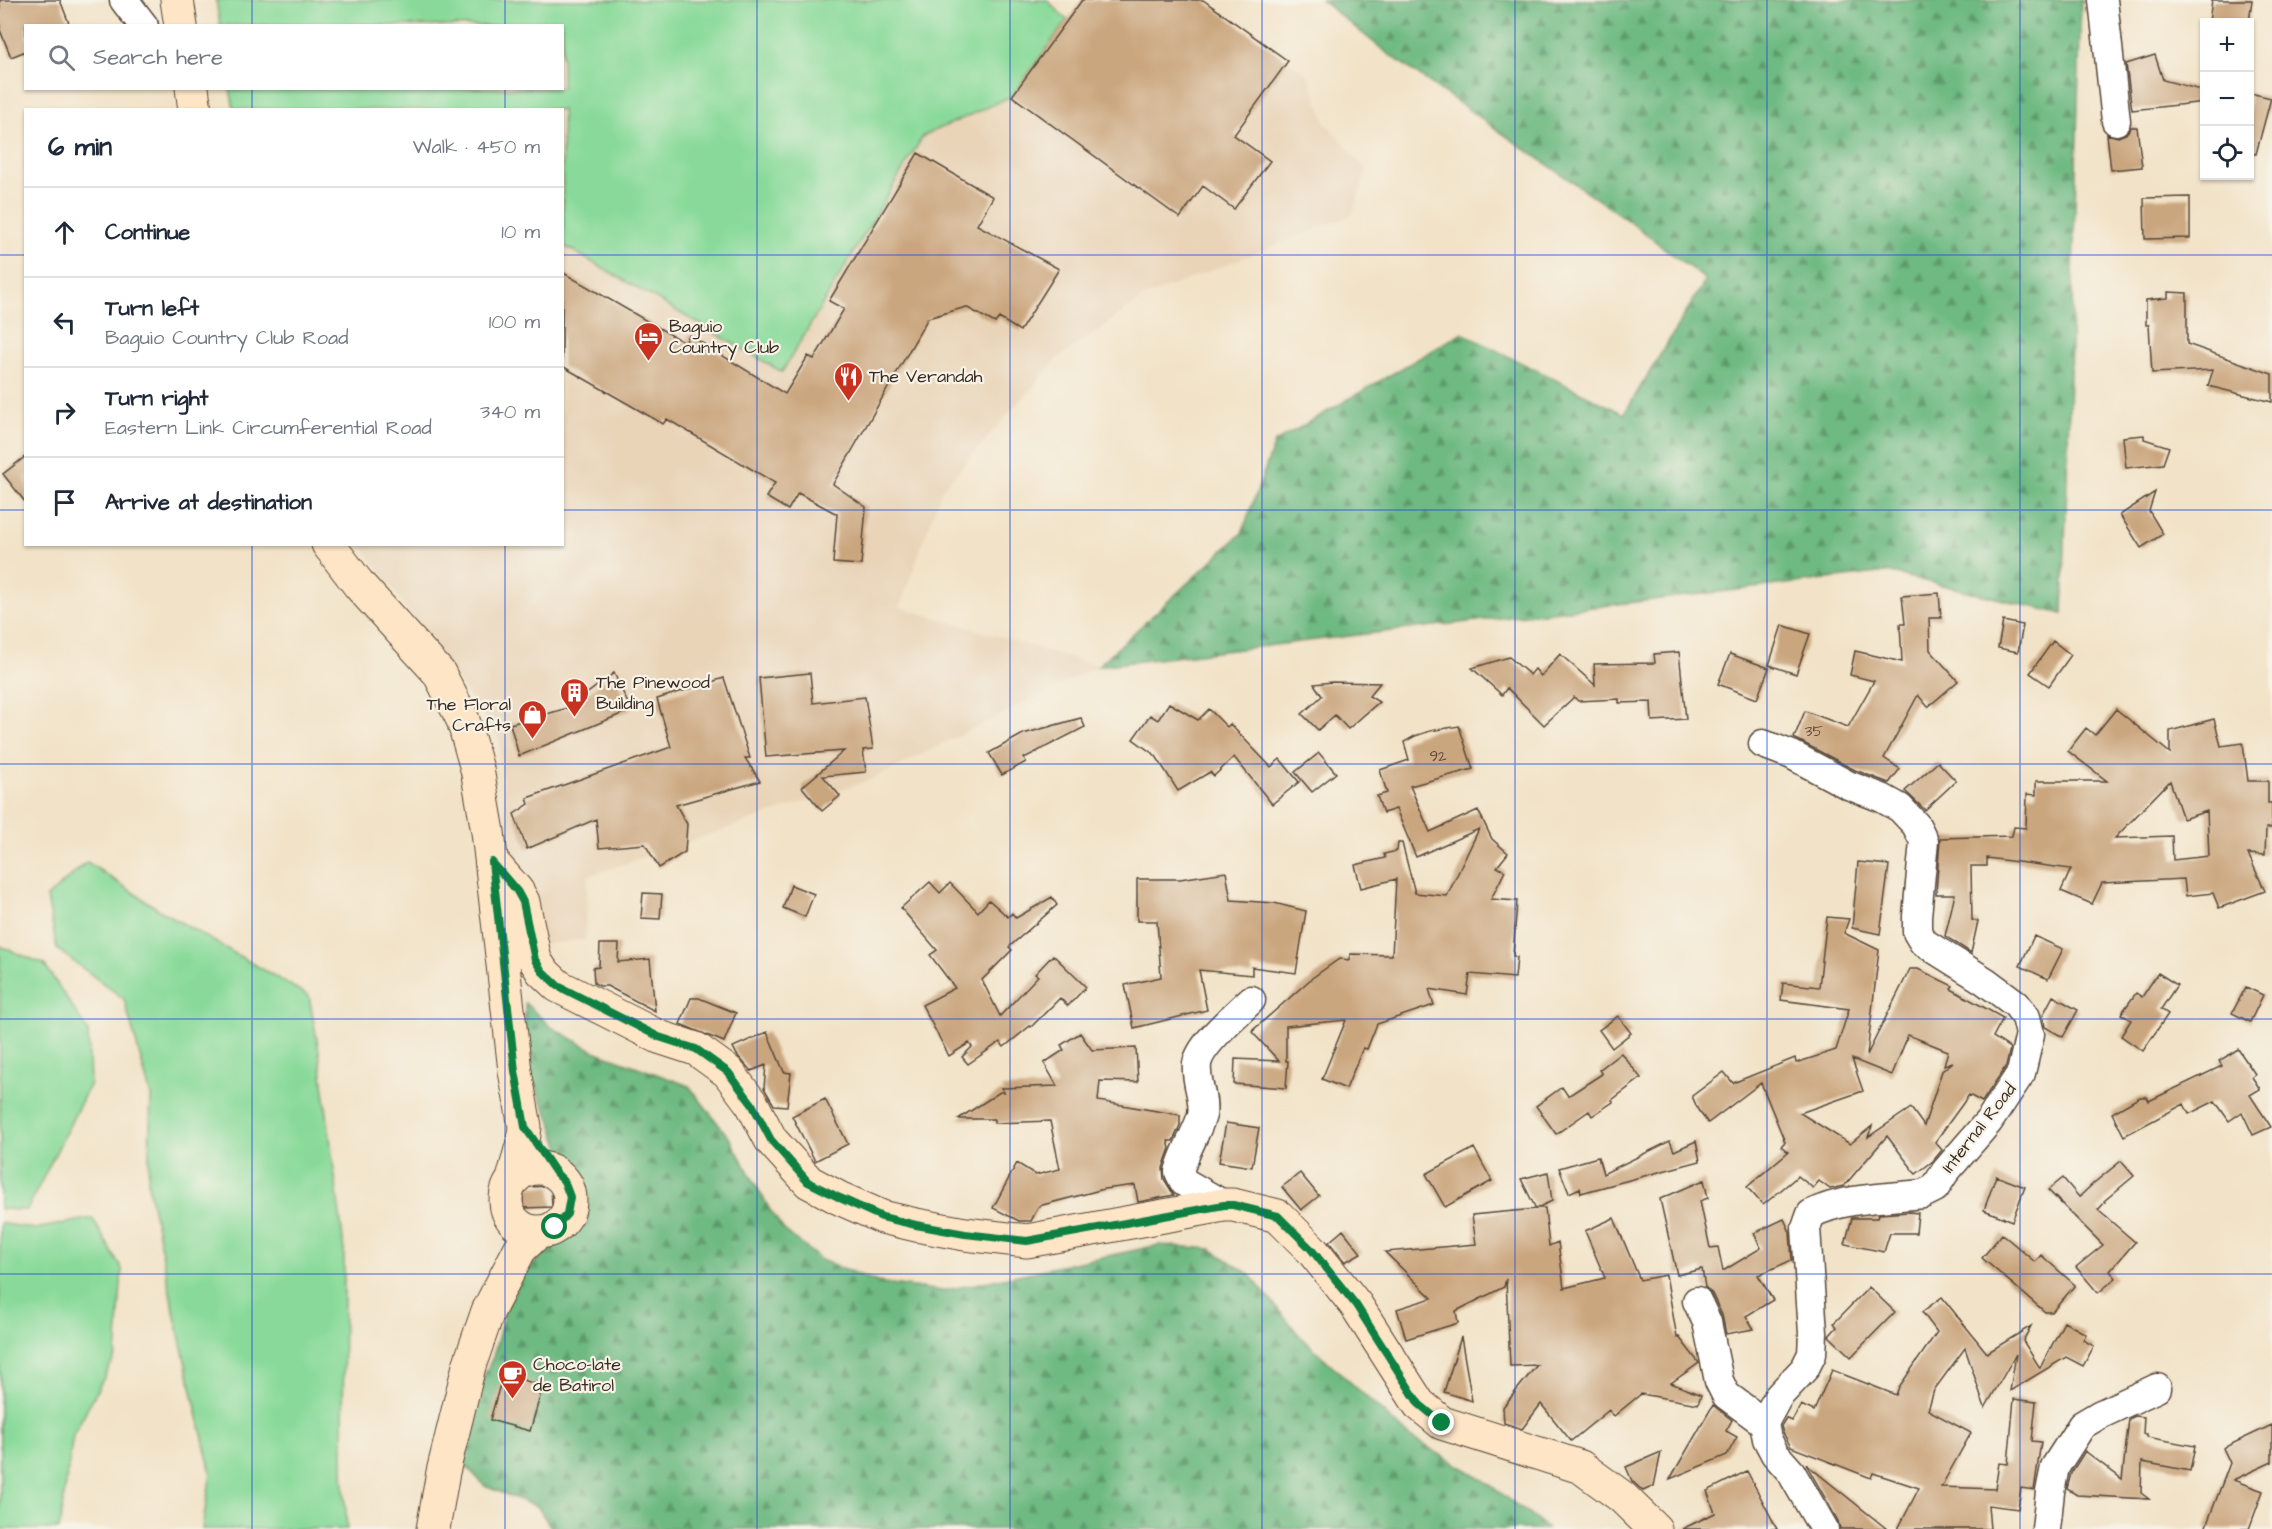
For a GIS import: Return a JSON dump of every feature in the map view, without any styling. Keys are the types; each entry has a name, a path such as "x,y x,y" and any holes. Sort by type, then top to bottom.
{"main road":[{"path":"177,0 181,24"},
{"path":"192,90 195,108"},
{"path":"330,546 360,586 439,673 463,720 481,786 492,862 515,1071 525,1127 524,1142 513,1179 507,1190 507,1207 512,1218 526,1236"},
{"path":"492,862 517,891 523,902 535,960 542,971 558,986 659,1037 696,1049 728,1072 752,1104 771,1140 808,1182 882,1217 965,1234 1027,1241 1224,1205 1278,1216 1303,1241 1356,1305 1419,1404 1442,1423 1581,1467 1622,1497 1655,1529"},
{"path":"433,1529 443,1472 469,1366 488,1311 526,1236 555,1227 564,1220 569,1209 570,1197 567,1186 525,1127"},
{"path":"513,1179 535,1168 556,1173"}],"street":[{"path":"124,0 142,24"},
{"path":"2103,0 2116,122"},
{"name":"Internal Road","path":"1763,744 1792,754 1848,785 1882,798 1900,808 1916,825 1924,841 1917,932 1923,942 1938,953 1985,981 2016,1004 2026,1017 2030,1034 2021,1073 1989,1121 1945,1172 1935,1188 1923,1194 1843,1203 1811,1214 1806,1228 1813,1333 1812,1354 1805,1368 1778,1397 1764,1423"},
{"path":"1224,1205 1184,1182 1179,1172 1185,1152 1202,1115 1197,1064 1202,1049 1251,1000"},
{"path":"1697,1301 1707,1322 1719,1381 1726,1395 1764,1423 1767,1439 1774,1454 1791,1472 1824,1529"},
{"path":"2046,1529 2055,1467 2082,1425 2157,1388"}],"shaded area":[{"path":"1082,0 1203,0 1308,75 1326,123 1367,171 1352,215 1144,297 1057,359 942,489 900,607 1098,666 875,778 588,876 585,940 517,947 499,738 362,546 564,546 564,246 782,372 923,136 1012,96"}],"green space":[{"path":"216,0 1047,0 1067,20 1012,96 923,136 782,372 564,246 564,108 234,108 230,90 564,90 564,24 220,24"},
{"path":"1321,0 2081,0 2063,614 1887,572 1098,666 1242,533 1275,442 1462,333 1624,414 1706,280 1630,222 1387,53"},
{"path":"87,862 161,911 309,996 319,1051 344,1248 343,1471 347,1529 202,1529 211,1473 177,1326 148,1185 151,1096 124,999 57,949 47,897"},
{"path":"0,946 44,964 88,1031 90,1084 27,1210 0,1209"},
{"path":"525,1003 551,1027 594,1051 689,1086 730,1139 783,1229 821,1260 877,1282 942,1291 1159,1245 1211,1249 1249,1274 1299,1335 1410,1437 1482,1479 1548,1529 552,1529 538,1507 485,1486 457,1456 472,1401 493,1357 505,1311 526,1270 556,1244 572,1203 562,1154 549,1117 525,1066"},
{"path":"92,1218 122,1269 116,1355 73,1435 59,1529 0,1529 0,1223 35,1229"}],"building":[{"path":"0,0 60,0 69,24 24,24 24,52 11,57 0,30"},
{"path":"1082,0 1203,0 1288,61 1234,135 1270,161 1234,209 1203,186 1180,218 1012,96"},
{"path":"2212,0 2252,0 2250,18 2210,18"},
{"path":"2155,55 2163,80 2200,90 2200,103 2132,110 2126,64"},
{"path":"2254,94 2271,98 2256,154 2254,154"},
{"path":"2131,127 2137,127 2142,167 2111,170 2107,134 2118,137 2126,134"},
{"name":"Baguio Country Club","path":"918,153 993,197 977,225 1059,269 1020,331 999,318 995,323 966,307 928,318 833,484 866,507 861,565 833,563 837,514 798,493 788,510 766,497 775,483 667,419 663,424 564,367 564,273 685,343 689,335 785,394 808,356 814,359 844,309 829,301"},
{"path":"2190,197 2190,238 2145,239 2144,198"},
{"path":"2168,292 2187,293 2187,344 2272,374 2272,402 2208,386 2213,370 2152,373 2149,325 2146,325 2146,300 2168,298"},
{"path":"2144,435 2144,439 2169,447 2163,464 2126,468 2123,437"},
{"path":"24,458 24,500 3,474"},
{"path":"2155,492 2149,511 2163,534 2141,548 2120,515"},
{"path":"1939,593 1941,618 1929,618 1930,650 1958,681 1928,707 1918,695 1884,758 1900,769 1889,783 1855,770 1794,738 1805,711 1848,727 1874,681 1850,675 1855,651 1902,662 1900,624 1905,624 1902,596"},
{"path":"2003,621 2023,625 2018,652 1998,648"},
{"path":"1782,625 1810,634 1796,674 1769,665"},
{"path":"2053,641 2071,655 2049,686 2030,673"},
{"path":"1679,652 1686,719 1652,721 1651,702 1619,703 1619,699 1578,701 1574,697 1544,725 1507,688 1502,695 1472,668 1509,657 1530,675 1535,669 1541,676 1560,654 1595,685 1594,664 1655,663 1654,654"},
{"path":"1730,654 1769,668 1757,699 1718,684"},
{"name":"The Pinewood Building","path":"614,673 631,710 519,756 510,724 568,708"},
{"path":"810,673 813,703 865,697 873,749 863,750 866,772 823,776 840,796 822,811 802,787 844,751 766,757 759,678"},
{"path":"724,678 750,758 745,758 760,781 676,805 687,824 685,852 659,868 645,844 599,848 596,819 527,849 514,814 529,804 527,798 671,747 657,699"},
{"path":"1380,683 1369,696 1379,702 1348,729 1335,715 1318,730 1302,714 1322,696 1314,684"},
{"path":"1169,703 1198,720 1209,709 1227,727 1230,724 1271,767 1280,759 1299,782 1272,804 1234,757 1214,776 1210,772 1178,791 1156,756 1133,739 1150,715 1158,720"},
{"path":"2116,709 2170,753 2170,731 2214,719 2221,746 2243,743 2248,781 2268,781 2268,803 2272,803 2272,828 2266,828 2265,855 2248,854 2265,891 2219,908 2213,893 2186,896 2184,879 2102,883 2092,904 2061,891 2071,869 1987,858 1987,866 1971,866 1972,920 1978,921 1971,953 1945,936 1955,894 1936,894 1940,838 2012,836 2014,827 2026,828 2027,794 2036,795 2036,781 2107,781 2068,751 2086,728 2095,735","holes":["2170,781 2183,819 2207,811 2209,856 2173,860 2172,836 2115,838"]},
{"path":"1081,718 1085,727 1024,758 1026,762 1002,775 989,753 1023,734"},
{"path":"1459,726 1473,769 1410,786 1430,832 1478,810 1492,839 1508,853 1497,867 1505,871 1491,899 1517,901 1513,956 1517,957 1515,978 1470,974 1467,995 1429,989 1434,1005 1377,1024 1367,1049 1363,1048 1346,1089 1322,1079 1346,1020 1286,1026 1286,1061 1288,1061 1286,1088 1234,1084 1235,1059 1279,1061 1252,1032 1312,978 1339,959 1350,960 1350,954 1392,955 1396,879 1361,888 1355,865 1385,858 1384,854 1397,851 1398,843 1402,843 1415,893 1447,896 1479,829 1416,857 1396,809 1383,813 1377,796 1387,793 1380,770 1409,760 1404,742 1430,731"},
{"path":"1319,753 1336,773 1312,792 1295,772"},
{"path":"1938,762 1956,781 1925,810 1905,791"},
{"path":"1858,862 1889,865 1880,934 1852,928"},
{"path":"1226,872 1231,900 1274,903 1306,911 1296,973 1252,967 1252,975 1199,970 1207,1010 1134,1028 1125,985 1161,977 1157,921 1137,921 1137,879 1180,879"},
{"path":"930,882 940,893 950,883 978,912 989,900 1008,917 1012,913 1016,918 1052,897 1057,905 1009,947 1012,950 982,980 1000,1016 1038,976 1035,974 1053,955 1086,987 1068,1006 1060,998 1031,1027 1004,1047 1000,1042 968,1064 962,1057 972,1047 969,1043 949,1056 922,1005 955,988 930,955 937,950 901,908"},
{"path":"791,885 814,894 805,917 783,908"},
{"path":"643,893 662,894 660,919 641,918"},
{"path":"1827,917 1849,919 1844,933 1879,950 1867,1055 1910,969 1918,969 1953,986 1951,989 2003,1018 1993,1037 2010,1048 2006,1066 1982,1102 1969,1095 1935,1142 1942,1150 1933,1161 1916,1174 1887,1136 1844,1186 1830,1189 1819,1181 1813,1188 1798,1176 1763,1205 1747,1187 1788,1152 1781,1146 1785,1142 1761,1083 1708,1123 1698,1110 1692,1096 1724,1072 1733,1083 1795,1058 1796,1063 1836,1050 1849,1009 1781,1000 1783,983 1819,987","holes":["1908,1035 1948,1051 1944,1065 1953,1062 1942,1071 1924,1126 1911,1108 1868,1137 1872,1126 1850,1144 1800,1113 1863,1091 1852,1059 1892,1075"]},
{"path":"2034,936 2063,949 2048,979 2020,966"},
{"path":"600,944 619,944 618,962 650,959 655,1011 607,986 594,983 593,968 599,967"},
{"path":"2158,973 2177,985 2161,1009 2168,1014 2143,1051 2121,1036 2131,1020 2121,1014 2136,993 2142,997"},
{"path":"2246,987 2263,995 2250,1022 2232,1013"},
{"path":"2053,996 2078,1010 2063,1037 2045,1027 2043,1015"},
{"path":"691,998 699,998 736,1013 724,1042 680,1024"},
{"path":"1618,1016 1631,1033 1612,1048 1599,1030"},
{"path":"767,1032 784,1072 791,1073 787,1106 774,1105 764,1088 766,1065 751,1071 733,1047"},
{"path":"1080,1033 1092,1050 1136,1048 1138,1082 1100,1081 1098,1101 1180,1115 1180,1125 1173,1141 1168,1141 1170,1148 1163,1168 1164,1179 1174,1195 1138,1202 1135,1185 1104,1189 1039,1206 1031,1221 1019,1221 993,1208 1017,1163 1036,1175 1060,1169 1050,1121 994,1123 994,1119 958,1119 1000,1092 1004,1092 1001,1088 1057,1086 1044,1063 1064,1050 1061,1045"},
{"path":"2238,1049 2255,1074 2252,1077 2260,1089 2250,1095 2271,1127 2253,1135 2242,1112 2229,1121 2215,1101 2189,1114 2184,1104 2124,1136 2112,1113 2140,1097 2147,1097 2149,1101 2222,1066 2219,1061"},
{"path":"1621,1053 1641,1078 1612,1100 1613,1102 1592,1116 1589,1111 1556,1134 1536,1106 1562,1087 1568,1096 1602,1074 1599,1070"},
{"path":"825,1099 848,1144 815,1161 792,1116"},
{"path":"1226,1123 1259,1128 1252,1167 1219,1162"},
{"path":"1670,1141 1674,1151 1696,1141 1700,1161 1581,1193 1580,1188 1569,1193 1559,1168 1598,1157 1603,1174"},
{"path":"1474,1148 1492,1181 1445,1207 1426,1174"},
{"path":"2121,1161 2134,1176 2104,1201 2098,1210 2135,1242 2110,1271 2116,1278 2098,1293 2076,1267 2103,1245 2048,1190 2063,1178 2079,1197"},
{"path":"1548,1172 1552,1201 1537,1208 1545,1208 1549,1246 1558,1242 1564,1288 1605,1278 1585,1231 1614,1218 1640,1280 1666,1275 1677,1338 1679,1337 1699,1363 1671,1383 1701,1395 1698,1404 1641,1394 1614,1416 1609,1410 1571,1441 1541,1404 1522,1429 1504,1423 1503,1407 1537,1365 1510,1366 1506,1279 1504,1287 1456,1311 1458,1323 1406,1339 1397,1309 1432,1298 1385,1252 1476,1244 1472,1215 1536,1209 1521,1179"},
{"path":"1300,1173 1319,1196 1301,1210 1282,1187"},
{"path":"1996,1176 2025,1187 2012,1221 1984,1210"},
{"path":"1704,1180 1708,1198 1700,1201 1710,1248 1718,1247 1723,1271 1761,1248 1754,1233 1784,1219 1790,1232 1792,1260 1758,1275 1773,1300 1746,1316 1754,1329 1726,1334 1722,1315 1712,1294 1705,1287 1702,1269 1677,1275 1660,1199"},
{"path":"551,1186 552,1207 523,1208 523,1194 529,1187"},
{"path":"1918,1213 1916,1233 1890,1233 1884,1252 1845,1244 1852,1218 1878,1218 1879,1214"},
{"path":"1343,1230 1361,1253 1345,1262 1329,1242"},
{"path":"2002,1234 2035,1262 2041,1255 2075,1285 2052,1312 2045,1312 1982,1258"},
{"path":"1869,1287 1895,1312 1851,1357 1829,1336 1837,1327 1834,1323"},
{"path":"1942,1297 1987,1353 2031,1326 2023,1341 2040,1368 2064,1322 2086,1334 2083,1340 2094,1346 2083,1366 2066,1357 2010,1391 2016,1354 1985,1408 1965,1348 1934,1390 1928,1410 1971,1433 1941,1487 1995,1489 1999,1463 2008,1464 2014,1399 2036,1402 2032,1441 2041,1442 2034,1490 2021,1488 2018,1509 1988,1505 1990,1529 1898,1529 1919,1488 1873,1473 1871,1478 1791,1447 1781,1426 1786,1418 1792,1421 1801,1405 1814,1411 1832,1370 1896,1395 1899,1387 1937,1332 1922,1312"},
{"path":"1461,1337 1472,1401 1444,1392"},
{"path":"503,1374 543,1386 530,1431 490,1420"},
{"path":"1713,1405 1732,1420 1726,1431 1737,1437 1727,1455 1670,1479"},
{"path":"2135,1416 2144,1417 2143,1434 2147,1434 2147,1437 2195,1446 2190,1471 2142,1462 2141,1493 2149,1499 2077,1495 2067,1489 2071,1473 2085,1451 2122,1479 2129,1419"},
{"path":"2272,1425 2272,1462 2233,1480 2263,1491 2249,1529 2205,1529 2230,1463 2223,1448"},
{"path":"1661,1452 1654,1486 1643,1491 1632,1481 1626,1467"},
{"path":"1806,1464 1887,1529 1840,1529 1838,1521"},
{"path":"1747,1471 1777,1529 1682,1529 1715,1513 1707,1491"}],"place":[{"name":"Baguio Country Club","path":"648,362"},
{"name":"The Verandah","path":"848,402"},
{"name":"The Pinewood Building","path":"575,718"},
{"name":"The Floral Crafts","path":"532,740"},
{"name":"Choco-late de Batirol","path":"512,1400"}],"route":[{"path":"555,1227 564,1220 569,1209 570,1197 564,1181 556,1173 525,1127 515,1071 492,862 517,891 523,902 535,960 542,971 558,986 659,1037 696,1049 728,1072 752,1104 771,1140 808,1182 882,1217 965,1234 1027,1241 1224,1205 1278,1216 1311,1249 1356,1305 1419,1404 1442,1423"}]}
